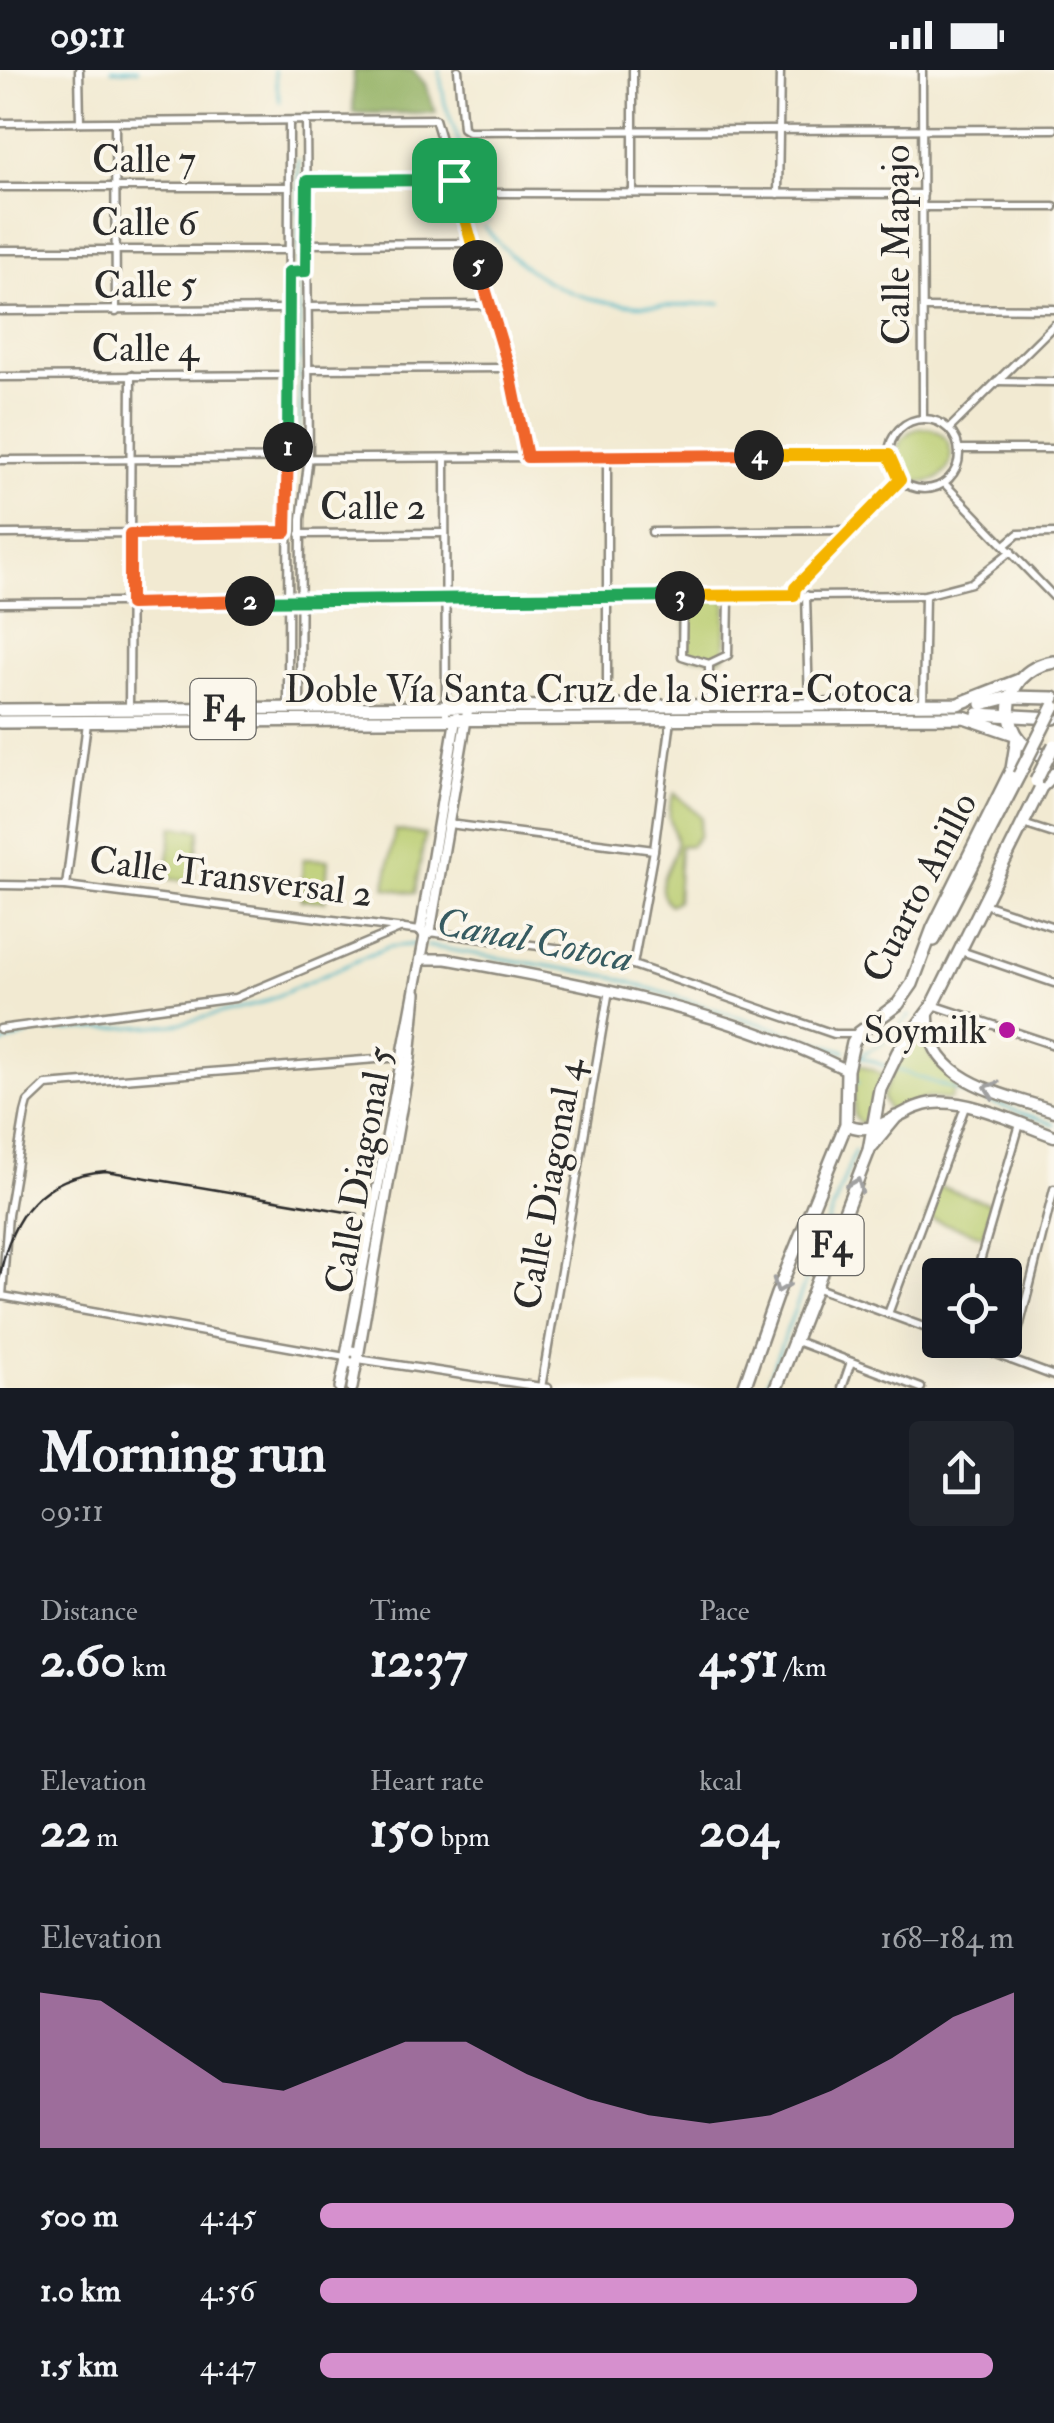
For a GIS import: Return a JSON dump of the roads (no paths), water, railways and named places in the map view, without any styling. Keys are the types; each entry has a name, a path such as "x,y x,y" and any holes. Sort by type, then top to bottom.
{"highway":[{"name":"F4","path":"1019,680 1039,665 1054,662"},
{"name":"Doble Vía Santa Cruz de la Sierra-Cotoca","path":"0,722 457,714 565,707 710,712 961,711 1019,680"},
{"path":"1016,736 1008,715 1009,698 1019,680"},
{"path":"961,711 1009,698 1054,698"},
{"name":"Doble Vía Santa Cruz de la Sierra-Cotoca","path":"0,710 294,709 671,718 809,706 923,705 961,711 1016,736"},
{"name":"Cuarto Anillo","path":"856,1038 898,1004 1016,772 1054,706"},
{"path":"961,711 1054,718"},
{"name":"F4","path":"1016,736 1035,753 1054,758"},
{"name":"Cuarto Anillo","path":"1016,736 1016,772"},
{"path":"948,971 961,936 1038,784 1054,744"},
{"path":"1016,772 1031,766 1038,773 1038,784"},
{"name":"Cuarto Anillo","path":"776,1388 813,1286 870,1150 872,1128 889,1070 930,1009 1023,824 1038,784 1054,774"},
{"name":"F4","path":"744,1388 777,1294 846,1124 848,1065 856,1038"},
{"path":"870,1150 896,1117"}],"main road":[{"path":"930,1009 928,1039 952,1072 1054,1111"},
{"path":"846,1124 872,1128 930,1103 965,1107 1054,1136"}],"street":[{"path":"79,70 80,122"},
{"path":"458,70 465,130 1054,129"},
{"path":"633,70 633,193"},
{"path":"778,194 780,70"},
{"name":"Calle Mapajo","path":"922,70 923,419"},
{"path":"0,123 435,119 509,368 527,457"},
{"path":"294,709 300,534 308,456 306,120"},
{"path":"289,121 291,375 286,532 294,709"},
{"path":"114,122 116,312"},
{"path":"307,181 454,180"},
{"name":"Calle 7","path":"0,187 288,186"},
{"path":"494,193 923,194"},
{"path":"925,207 1054,207"},
{"path":"306,244 472,243"},
{"name":"Calle 6","path":"0,250 288,250"},
{"path":"289,272 306,271"},
{"path":"308,307 490,305"},
{"path":"925,308 1054,309"},
{"name":"Calle 5","path":"0,311 290,309"},
{"path":"949,430 1054,325"},
{"path":"308,369 509,368"},
{"path":"129,710 130,375"},
{"name":"Calle 4","path":"0,377 291,375"},
{"path":"997,382 1054,382"},
{"path":"923,419 949,430 958,449 956,468 944,483 922,488 900,480 889,455 898,430 923,419"},
{"path":"958,449 1054,449"},
{"path":"607,455 607,707"},
{"path":"0,460 889,455"},
{"path":"445,458 444,599 457,714"},
{"path":"794,595 795,588 900,480"},
{"path":"944,483 1054,597"},
{"path":"652,532 850,530"},
{"name":"Calle 2","path":"0,534 286,532"},
{"name":"Calle 2","path":"300,534 446,533"},
{"path":"0,603 925,595 971,583 1018,534 1054,533"},
{"path":"806,595 809,706"},
{"path":"923,705 925,595"},
{"path":"684,596 682,656 709,664 728,655 729,596"},
{"path":"709,664 710,712"},
{"name":"Calle Diagonal 5","path":"425,933 448,824 457,714"},
{"name":"Calle Diagonal 5","path":"352,1388 352,1358 416,993 457,714"},
{"path":"633,966 654,850 671,718"},
{"path":"66,886 87,722"},
{"path":"448,824 654,850"},
{"path":"1023,824 1054,834"},
{"name":"Calle Transversal 2","path":"0,884 66,886 563,949 633,966 856,1038"},
{"path":"984,904 1054,927"},
{"path":"0,1029 235,998 403,927"},
{"path":"960,951 1054,983"},
{"path":"422,955 609,989 848,1065"},
{"name":"Calle Diagonal 4","path":"543,1388 609,989"},
{"path":"930,1009 1054,1045"},
{"path":"405,1058 46,1086 28,1102 24,1113 8,1216 1,1296 543,1388"},
{"path":"888,1314 965,1107"},
{"path":"981,1258 1020,1124"},
{"path":"1011,1360 1054,1189"},
{"path":"813,1286 922,1326"},
{"path":"793,1340 902,1385 921,1388"},
{"name":"Calle Diagonal 5","path":"340,1388 352,1358"},
{"path":"1006,1358 1054,1376"},
{"path":"842,1388 851,1362"}],"waterway":[{"path":"112,70 138,70"},
{"path":"274,70 280,102"},
{"path":"439,70 445,104 488,221"},
{"path":"298,160 299,266"},
{"path":"484,226 509,253 561,289 620,304 721,303"},
{"path":"299,276 300,447"},
{"name":"Canal Cotoca","path":"0,1045 36,1032 173,1025 259,1004 388,947 419,944"},
{"name":"Canal Cotoca","path":"427,946 614,977 845,1051"},
{"path":"861,1055 884,1042 910,1015"},
{"name":"Canal Cotoca","path":"828,1046 843,1061"},
{"name":"Canal Cotoca","path":"857,1055 887,1067"},
{"name":"Canal Cotoca","path":"895,1069 1054,1124"},
{"path":"851,1072 858,1083"},
{"path":"765,1388 855,1151"}],"railway":[{"path":"0,1276 12,1234 33,1202 47,1190 84,1174 106,1171 358,1214"}],"place":[{"name":"Soymilk","path":"1007,1030"}]}
